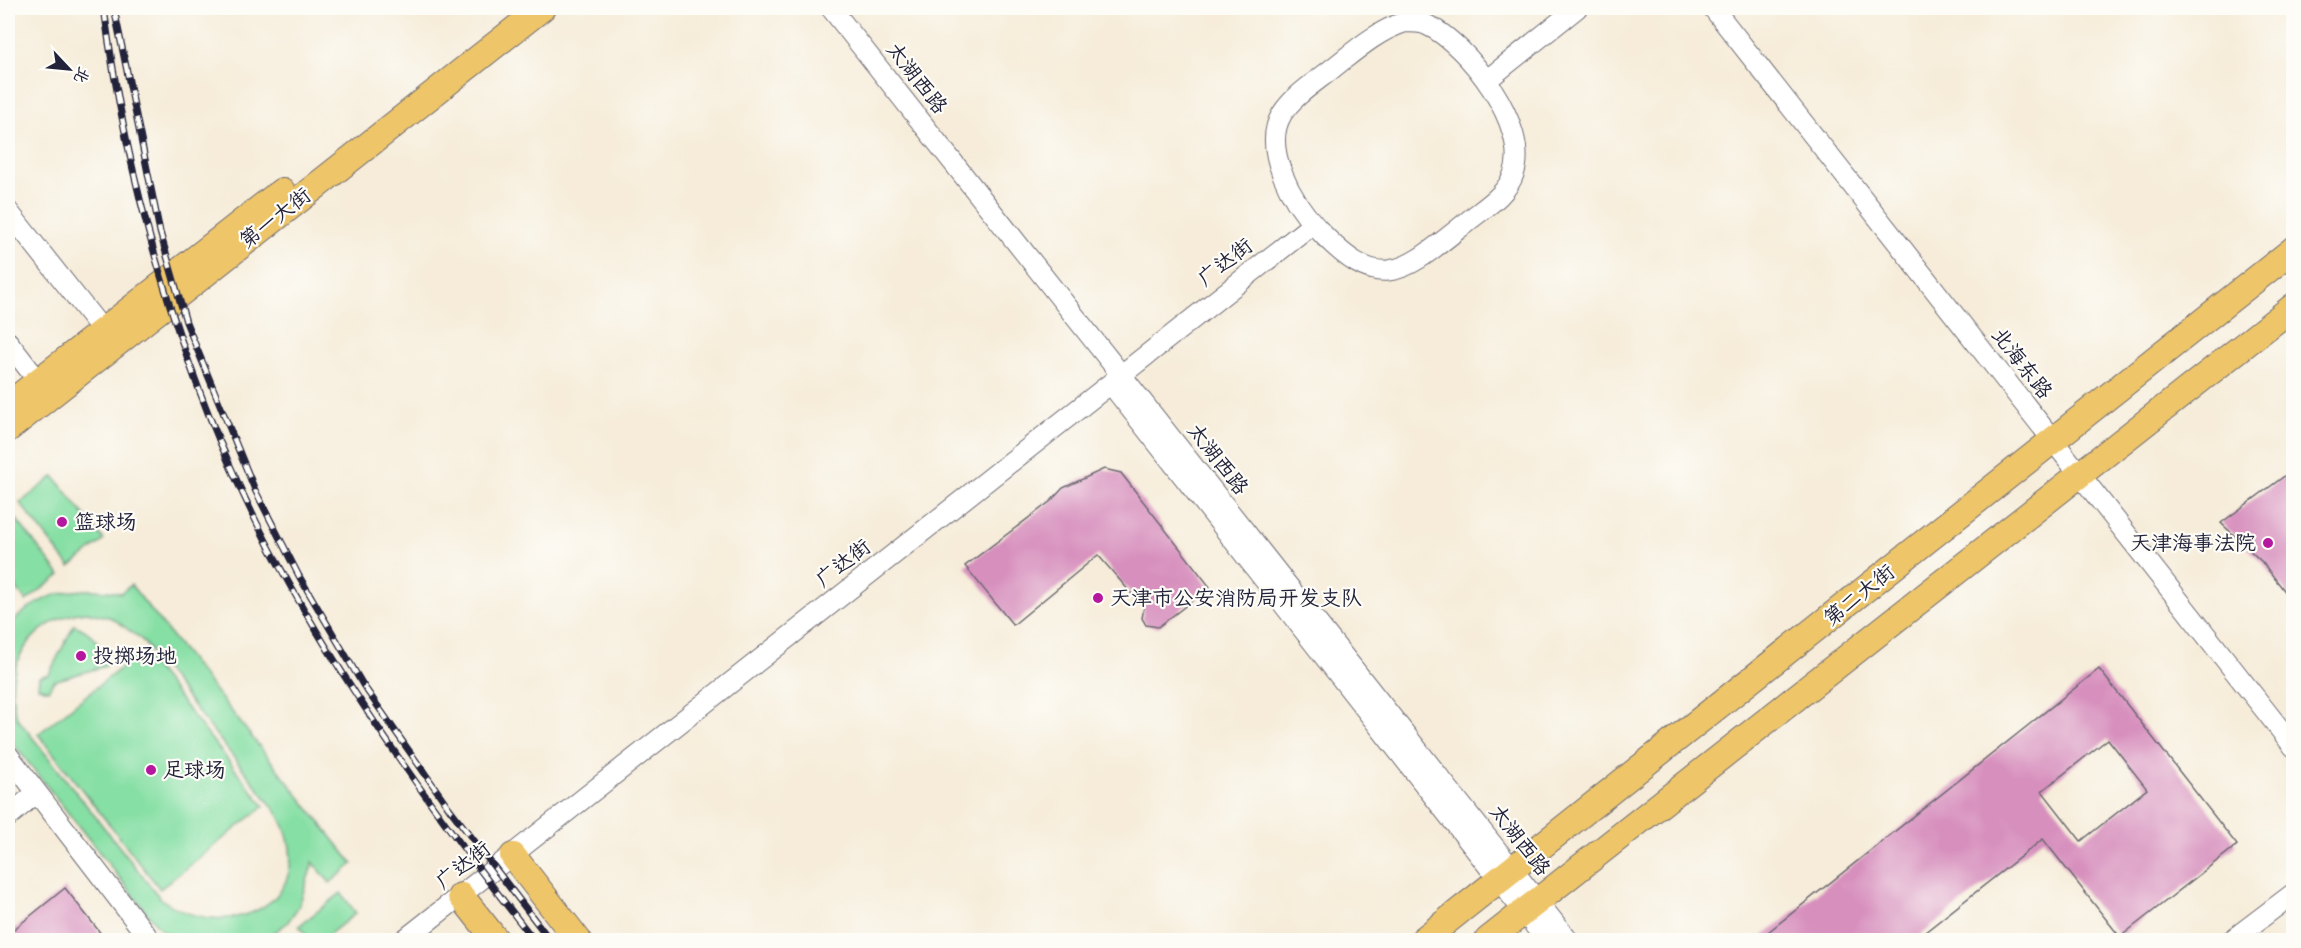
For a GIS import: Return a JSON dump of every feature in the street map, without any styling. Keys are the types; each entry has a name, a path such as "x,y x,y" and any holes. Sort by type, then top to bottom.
{"main road":[{"name":"第一大街","path":"8,429 108,338 516,8"},
{"name":"第一大街","path":"8,405 38,381 108,338 542,8"},
{"name":"第二大街","path":"1423,940 2294,249"},
{"name":"第二大街","path":"1488,940 2294,306"},
{"path":"513,856 578,940"},
{"path":"461,896 496,940"}],"street":[{"name":"太湖西路","path":"814,8 1115,378"},
{"name":"太湖西路","path":"831,8 1115,378 1531,907 1568,940"},
{"path":"1487,80 1577,8"},
{"name":"北海东路","path":"1713,8 2294,747"},
{"path":"1405,22 1425,24 1440,33 1487,80 1509,124 1517,159 1514,175 1496,199 1422,258 1400,270 1381,272 1361,267 1337,251 1313,224 1287,182 1278,162 1274,142 1280,119 1294,99 1371,38 1387,27 1405,22"},
{"path":"8,211 108,338"},
{"name":"广达街","path":"404,940 1313,224"},
{"path":"8,342 38,381"},
{"path":"8,755 150,940"},
{"path":"8,817 36,793"},
{"path":"2232,940 2294,893"},
{"name":"太湖西路","path":"1531,907 1546,940"}],"green space":[{"name":"篮球场","path":"54,476 104,540 70,567 20,503"},
{"name":"篮球场","path":"10,511 60,575 26,601 8,578 8,513"},
{"path":"131,585 353,864 330,883 313,862 299,906 287,923 264,940 177,940 160,929 8,737 8,627 32,606 59,594 89,590 121,593","holes":["86,612 112,618 141,639 278,814 289,845 289,871 279,892 262,907 239,916 213,918 186,912 160,898 17,718 13,699 13,680 17,663 36,634 67,616"]},
{"name":"投掷场地","path":"74,625 87,632 96,641 103,653 106,666 54,681 48,690 38,687 39,677 49,674"},
{"name":"足球场","path":"142,651 264,806 160,889 38,734"},
{"path":"341,893 356,913 322,940 310,940 299,926"}],"building":[{"path":"1104,469 1121,473 1210,587 1158,627 1146,625 1142,618 1144,608 1098,555 1013,625 965,566 1051,501 1063,488"},
{"name":"天津海事法院","path":"2294,469 2294,603 2262,562 2221,523"},
{"path":"2099,669 2237,845 2120,937 2043,839 1915,940 1758,940","holes":["2108,739 2147,789 2081,841 2042,791"]},
{"path":"65,888 106,940 8,940 8,934"}],"railway":[{"path":"104,8 115,82 148,232 195,379 224,451 291,587 346,679 437,812 534,940"},
{"path":"114,8 160,232 186,322 255,490 299,576 363,685 449,808 550,940"}],"place":[{"name":"篮球场","path":"62,522"},
{"name":"天津海事法院","path":"2268,543"},
{"name":"天津市公安消防局开发支队","path":"1098,598"},
{"name":"投掷场地","path":"81,656"},
{"name":"足球场","path":"151,770"}]}
